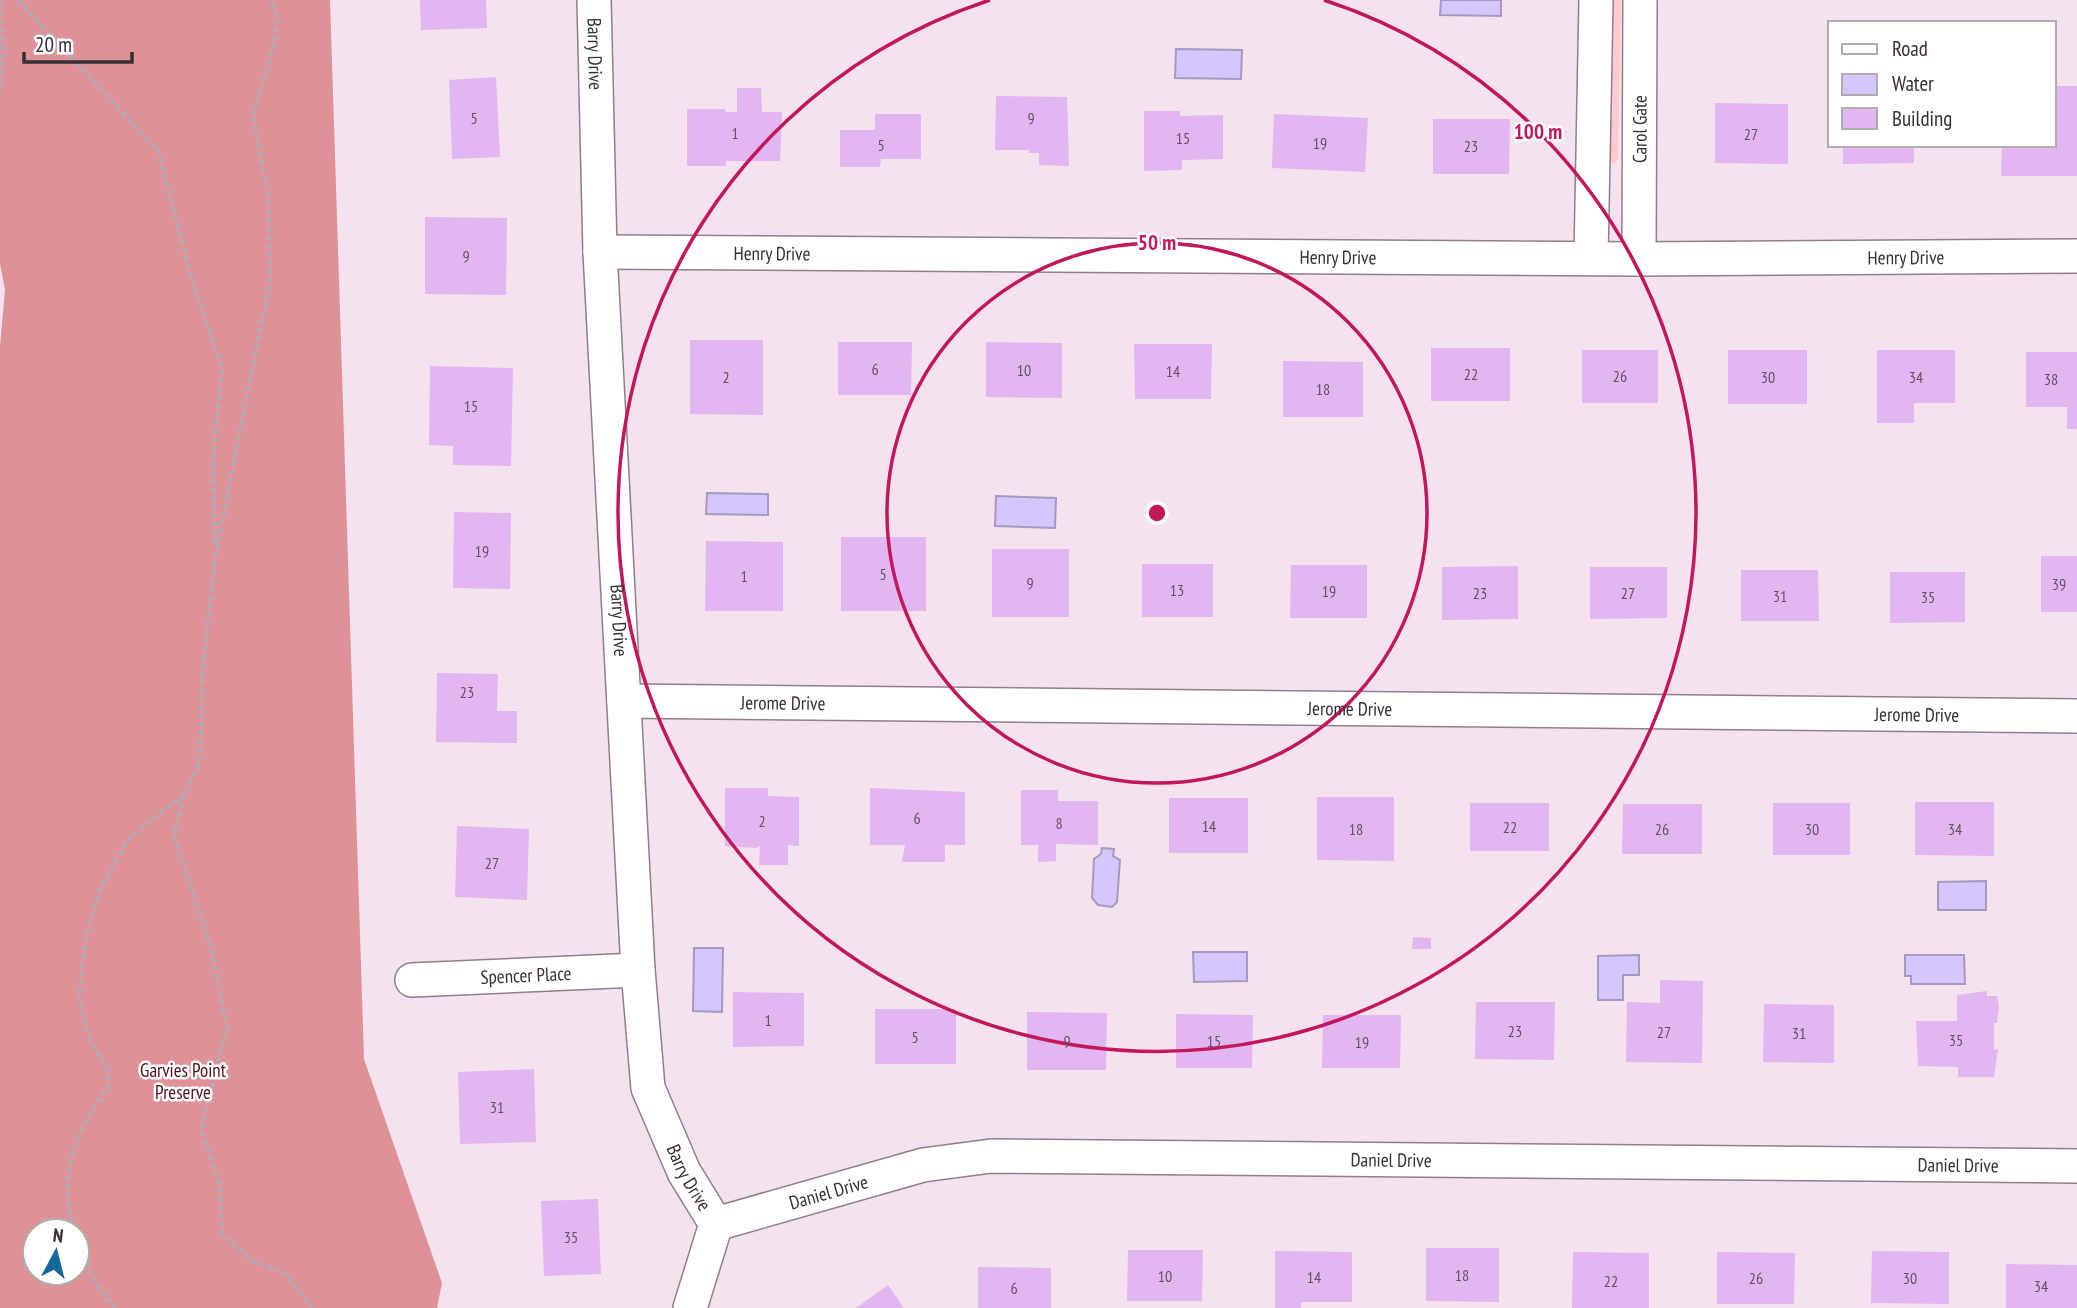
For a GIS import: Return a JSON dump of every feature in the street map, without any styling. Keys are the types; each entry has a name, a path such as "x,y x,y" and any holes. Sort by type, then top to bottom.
{"street":[{"name":"Barry Drive","path":"594,0 600,252 638,970 648,1088 684,1172 716,1224"},
{"path":"1591,258 1596,0"},
{"name":"Carol Gate","path":"1639,258 1640,0"},
{"name":"Henry Drive","path":"600,252 1591,258 2077,256"},
{"name":"Jerome Drive","path":"624,701 2077,716"},
{"name":"Spencer Place","path":"412,980 638,970"},
{"name":"Daniel Drive","path":"716,1224 923,1166 991,1156 2077,1166"},
{"path":"690,1308 716,1224"}],"path":[{"path":"18,0 158,152 193,283 222,368 213,459 215,558"},
{"path":"270,0 278,16 274,44 253,117 268,193 270,279 215,558 202,677 200,762 184,795 174,836 211,948 227,1027 201,1130 219,1183 222,1233 251,1260 286,1274 312,1308"},
{"path":"0,2 3,48 0,90"},
{"path":"72,1217 65,1178 86,1117 108,1087 107,1069 90,1039 79,1000 85,941 99,891 128,839 184,795"},
{"path":"91,1272 95,1282 115,1308"}],"shaded area":[{"path":"1612,0 1621,0 1618,159 1614,164 1610,161"}],"green space":[{"name":"Garvies Point Preserve","path":"0,0 330,0 364,1059 442,1283 437,1308 0,1308 0,346 5,290 0,264"}],"water":[{"path":"1441,0 1501,0 1501,16 1440,15"},
{"path":"1176,49 1242,50 1241,79 1175,78"},
{"path":"707,493 768,494 768,515 706,514"},
{"path":"996,496 1056,498 1055,528 995,526"},
{"path":"1102,848 1114,849 1113,856 1120,860 1117,902 1112,907 1098,905 1092,898 1094,859 1101,854"},
{"path":"1986,881 1986,910 1938,910 1938,882"},
{"path":"694,948 723,948 722,1012 693,1011"},
{"path":"1193,952 1247,952 1247,981 1194,982"},
{"path":"1639,955 1639,975 1623,975 1623,1000 1598,1000 1598,956"},
{"path":"1905,955 1964,955 1965,984 1911,984 1911,976 1905,976"}],"building":[{"path":"420,0 486,0 487,28 421,30"},
{"path":"496,77 500,157 452,159 449,80"},
{"path":"2056,86 2077,86 2077,176 2001,176 2002,147 2056,147"},
{"path":"737,88 761,88 762,112 782,112 780,161 726,161 726,166 687,166 687,109 725,109 726,112 737,112"},
{"path":"996,96 1067,97 1069,166 1039,165 1039,153 1029,153 1029,150 995,150"},
{"path":"1715,103 1788,104 1788,164 1715,163"},
{"path":"1144,111 1180,111 1180,116 1223,115 1223,159 1182,160 1182,170 1144,171"},
{"path":"875,114 921,114 921,159 881,159 880,167 840,167 840,130 875,130"},
{"path":"1274,114 1368,118 1365,172 1272,168"},
{"path":"1433,119 1510,119 1509,174 1433,174"},
{"path":"1843,147 1914,147 1914,163 1843,164"},
{"path":"425,217 507,218 506,295 425,294"},
{"path":"690,340 763,340 763,415 690,414"},
{"path":"838,342 912,342 911,395 838,395"},
{"path":"986,342 1062,343 1062,398 986,397"},
{"path":"1134,344 1212,344 1211,399 1135,399"},
{"path":"1431,348 1510,348 1510,401 1431,401"},
{"path":"1582,350 1658,350 1658,403 1582,403"},
{"path":"1728,350 1807,350 1807,404 1728,404"},
{"path":"1877,350 1955,350 1955,403 1914,403 1914,423 1877,423"},
{"path":"2026,352 2077,352 2077,429 2067,429 2067,407 2026,407"},
{"path":"1283,361 1363,362 1363,417 1283,417"},
{"path":"430,366 513,368 511,466 453,465 453,446 429,445"},
{"path":"454,512 511,513 510,589 453,588"},
{"path":"841,537 926,537 926,611 841,611"},
{"path":"706,541 783,542 783,611 705,611"},
{"path":"992,549 1069,549 1069,617 992,617"},
{"path":"2041,556 2077,556 2077,612 2041,612"},
{"path":"1142,564 1213,564 1213,617 1142,617"},
{"path":"1291,565 1367,565 1367,618 1290,618"},
{"path":"1518,566 1518,619 1442,620 1442,567"},
{"path":"1590,567 1667,567 1667,618 1590,619"},
{"path":"1741,570 1818,570 1819,621 1741,621"},
{"path":"1890,572 1965,572 1965,622 1890,623"},
{"path":"437,673 498,674 497,711 517,711 517,743 436,742"},
{"path":"725,788 768,788 768,796 799,797 799,846 788,845 788,865 759,865 760,846 725,846"},
{"path":"870,788 965,792 965,845 945,845 945,862 902,862 905,845 870,845"},
{"path":"1021,790 1058,790 1058,801 1098,801 1098,845 1056,844 1056,861 1038,862 1038,845 1021,845"},
{"path":"1317,797 1394,797 1394,861 1317,860"},
{"path":"1169,798 1248,798 1248,853 1169,853"},
{"path":"1915,802 1994,802 1994,856 1915,855"},
{"path":"1470,803 1549,803 1549,851 1470,851"},
{"path":"1773,803 1850,803 1850,855 1773,855"},
{"path":"1623,804 1702,804 1702,854 1622,854"},
{"path":"457,826 529,829 527,900 455,897"},
{"path":"1413,937 1431,938 1431,949 1412,949"},
{"path":"1660,980 1703,981 1702,1063 1626,1062 1627,1002 1660,1003"},
{"path":"1987,991 1987,996 1997,996 1999,1006 1997,1023 1994,1023 1994,1050 1998,1049 1994,1077 1958,1077 1958,1067 1918,1066 1916,1021 1957,1021 1957,995"},
{"path":"733,992 804,993 804,1046 733,1047"},
{"path":"1476,1002 1555,1002 1554,1060 1475,1059"},
{"path":"1764,1004 1834,1005 1834,1063 1763,1062"},
{"path":"875,1009 956,1009 956,1064 875,1064"},
{"path":"1027,1012 1107,1013 1106,1070 1027,1070"},
{"path":"1176,1014 1253,1015 1252,1068 1176,1068"},
{"path":"1323,1015 1401,1015 1400,1068 1322,1068"},
{"path":"534,1069 536,1142 460,1144 458,1072"},
{"path":"598,1199 601,1274 544,1276 541,1201"},
{"path":"1426,1248 1499,1248 1499,1302 1426,1301"},
{"path":"1128,1250 1203,1250 1202,1301 1127,1301"},
{"path":"1275,1251 1352,1252 1352,1302 1301,1302 1301,1308 1275,1308"},
{"path":"1872,1251 1949,1252 1949,1304 1871,1303"},
{"path":"1573,1252 1649,1253 1649,1308 1572,1308"},
{"path":"1717,1252 1795,1253 1794,1304 1717,1304"},
{"path":"2006,1264 2077,1265 2077,1308 2006,1308"},
{"path":"978,1267 1051,1268 1051,1308 978,1308"},
{"path":"888,1285 904,1308 856,1308"}]}
